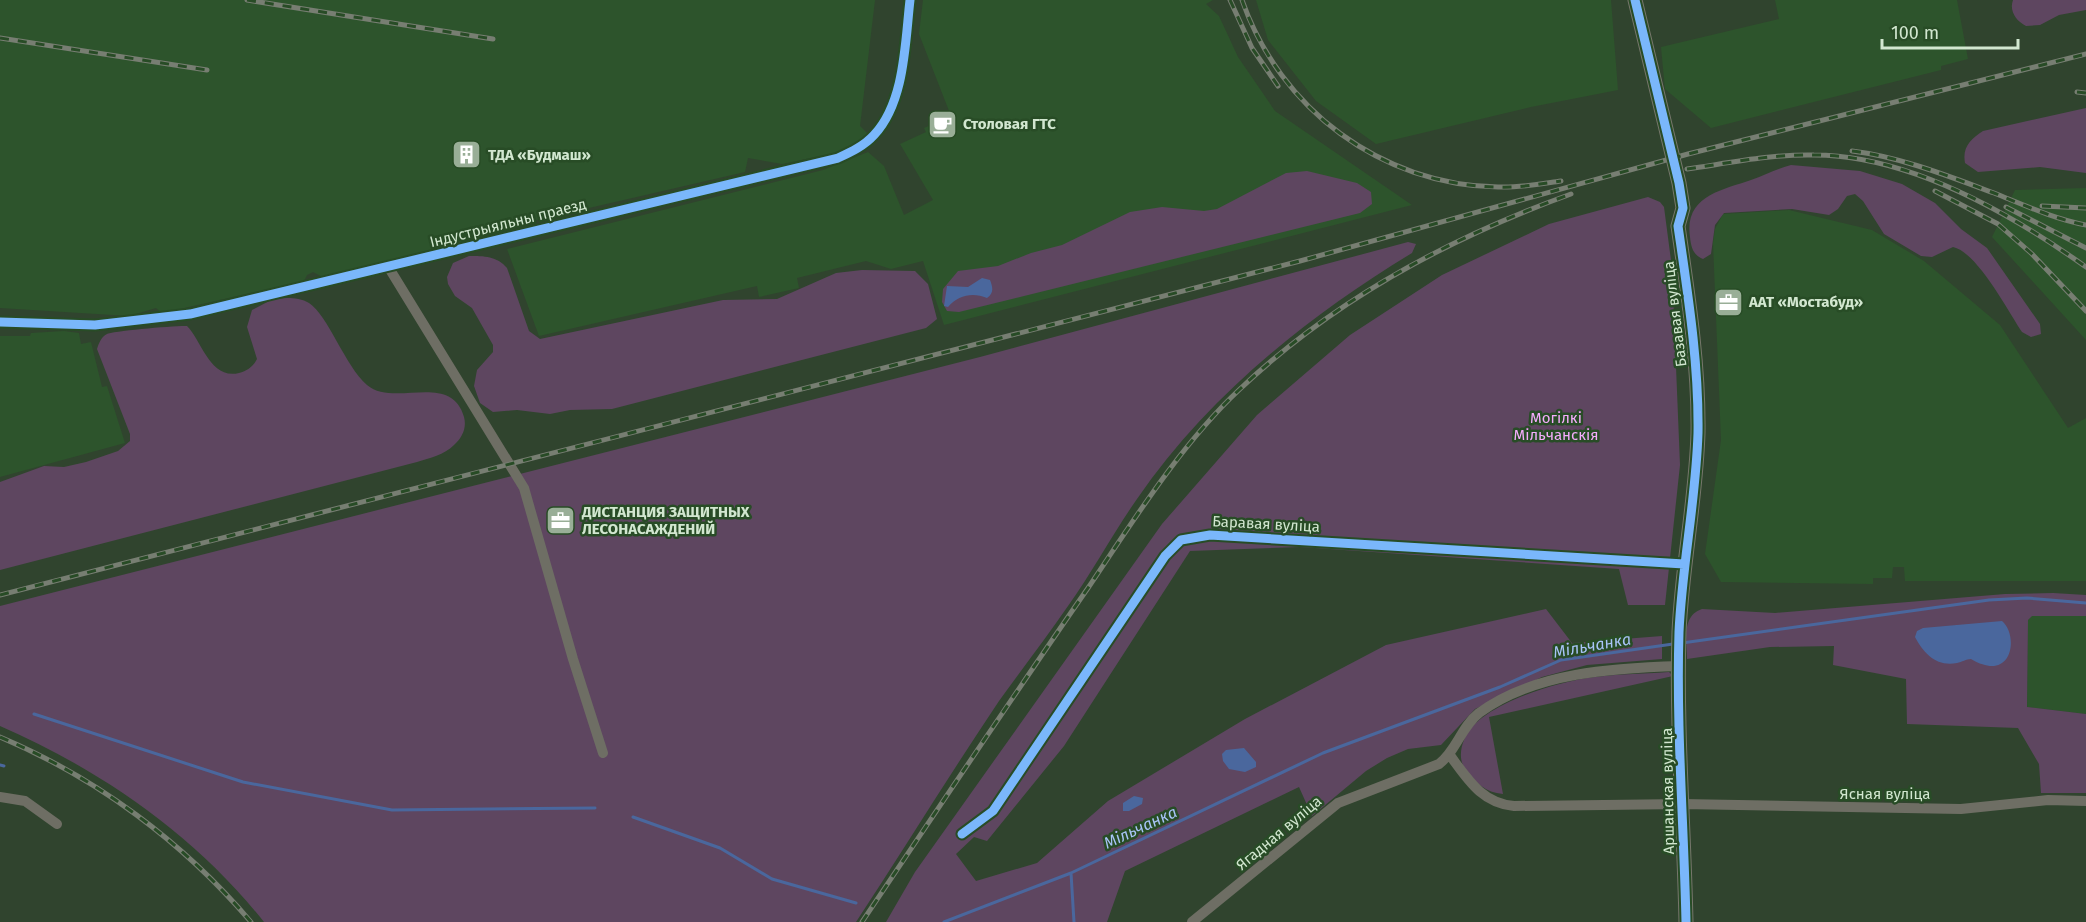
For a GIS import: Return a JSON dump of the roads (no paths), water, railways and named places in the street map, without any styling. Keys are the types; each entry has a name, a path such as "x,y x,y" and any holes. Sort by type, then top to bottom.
{"street":[{"name":"Індустрыяльны праезд","path":"0,322 94,325 167,319 388,268 822,162 856,149 874,135 891,106 897,87 910,0"},
{"name":"Базавая вуліца","path":"1635,0 1683,208 1678,226 1697,367 1698,433 1694,498 1684,564 1679,630"},
{"path":"388,268 524,488 573,659 603,753"},
{"name":"Баравая вуліца","path":"962,834 993,811 1166,556 1181,540 1210,535 1684,564"},
{"name":"Аршанская вуліца","path":"1679,630 1686,922"},
{"name":"Ягадная вуліца","path":"1192,922 1338,804 1433,767 1449,754 1466,727 1480,712 1546,682 1597,671 1680,663"},
{"name":"Ясная вуліца","path":"1449,754 1473,786 1490,800 1502,805 1683,804 1961,809 2048,801 2086,801"},
{"path":"0,797 25,801 57,825"}],"water":[{"path":"982,278 990,280 992,285 992,292 987,298 976,295 966,296 956,300 948,307 944,306 947,286 968,287"},
{"path":"2002,621 2010,636 2011,646 2004,662 1996,666 1985,665 1971,659 1950,664 1937,661 1927,654 1915,637 1917,631 1923,628"},
{"path":"1244,748 1256,762 1256,767 1245,772 1229,769 1223,761 1222,754 1226,750"},
{"path":"1134,796 1143,798 1142,804 1129,811 1123,811 1123,803"}],"waterway":[{"name":"Мільчанка","path":"1682,643 1989,600 2027,598 2086,603"},
{"name":"Мільчанка","path":"944,922 1071,873 1323,753 1500,687 1561,660 1673,644"},
{"path":"34,714 243,782 392,810 595,808"},
{"path":"0,765 4,766"},
{"path":"633,817 720,848 772,879 856,903"},
{"path":"1071,873 1074,922"}],"railway":[{"path":"247,0 493,39"},
{"path":"1230,0 1252,48 1278,86"},
{"path":"1242,0 1259,39 1282,75 1309,107 1340,134 1376,156 1414,172 1455,183 1506,187 1561,181"},
{"path":"0,38 207,70"},
{"path":"0,595 1300,261 1688,154 2086,54"},
{"path":"2077,92 2086,93"},
{"path":"1852,151 1924,168 2051,215 2086,225"},
{"path":"1687,169 1750,159 1798,155 1850,158 1886,165 1922,176 1992,208 2086,267"},
{"path":"1935,191 1998,224 2032,254 2086,311"},
{"path":"862,922 1140,510 1178,458 1218,411 1276,357 1354,299 1395,274 1481,230 1571,194"},
{"path":"2042,206 2086,208"},
{"path":"2006,207 2086,248"},
{"path":"0,737 71,772 136,815 197,865 251,922"}],"place":[{"name":"Столовая ГТС","path":"942,124"},
{"name":"ТДА «Будмаш»","path":"467,155"},
{"name":"ААТ «Мостабуд»","path":"1728,302"},
{"name":"ДИСТАНЦИЯ ЗАЩИТНЫХ ЛЕСОНАСАЖДЕНИЙ","path":"561,521"}],"park label":[{"name":"Могілкі Мільчанскія","path":"1556,426"}]}
